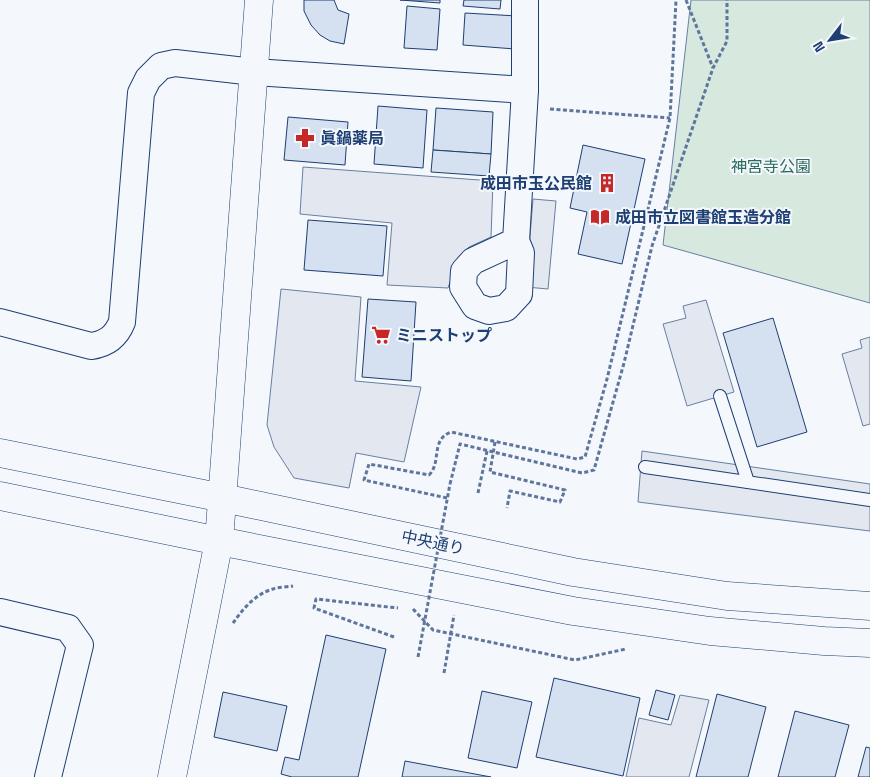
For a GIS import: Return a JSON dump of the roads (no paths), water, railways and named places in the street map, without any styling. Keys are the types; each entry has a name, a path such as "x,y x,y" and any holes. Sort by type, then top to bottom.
{"street":[{"path":"172,777 219,541 259,0"},
{"path":"516,241 525,90 525,0"},
{"path":"0,322 90,346 101,344 111,339 119,331 122,322 141,93 148,79 160,66 175,63 254,72 525,90"},
{"name":"中央通り","path":"0,453 573,572 727,596 870,606"},
{"path":"0,496 573,610 710,630 824,641 870,642"},
{"path":"0,612 68,628 80,645 48,777"}],"lane":[{"path":"720,396 748,482"},
{"path":"645,467 870,500"}],"place":[{"name":"眞鍋薬局","path":"305,138"},
{"name":"成田市玉公民館","path":"607,183"},
{"name":"成田市立図書館玉造分館","path":"600,217"},
{"name":"ミニストップ","path":"381,335"}],"park label":[{"name":"神宮寺公園","path":"771,166"}]}
